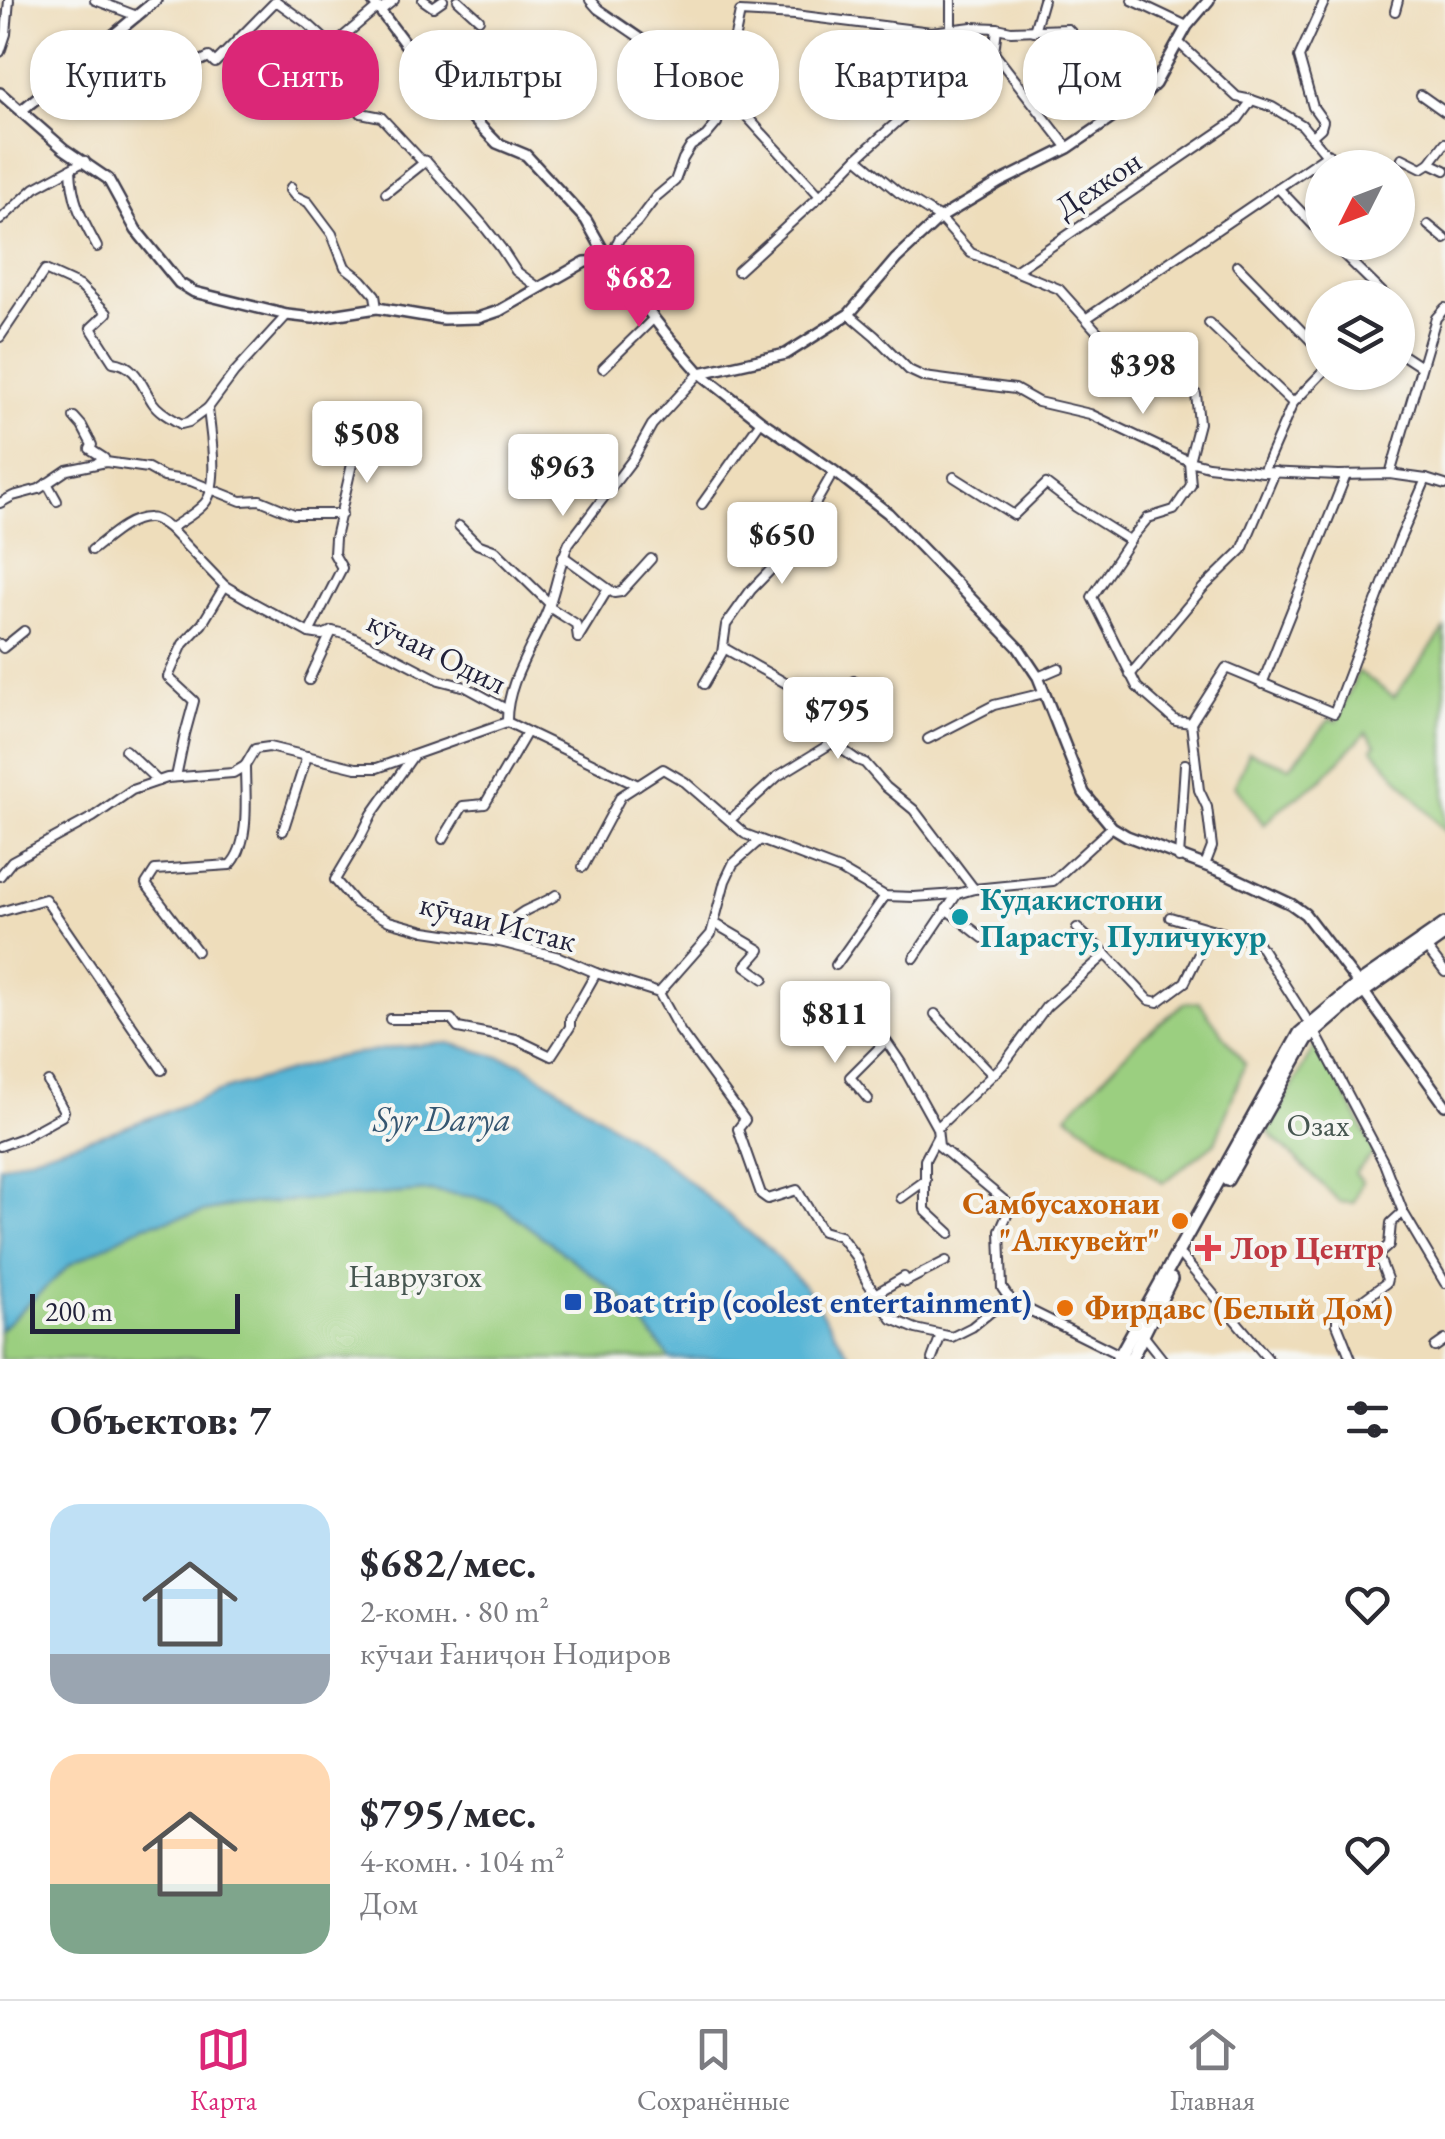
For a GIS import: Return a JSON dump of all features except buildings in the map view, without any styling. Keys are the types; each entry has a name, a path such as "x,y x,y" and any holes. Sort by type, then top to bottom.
{"highway":[{"path":"1124,1358 1300,1033 1445,924"},
{"path":"1360,988 1445,934"},
{"path":"1124,1358 1143,1335 1182,1256 1312,1026"}],"street":[{"path":"0,52 6,34 8,0"},
{"path":"95,0 138,16"},
{"path":"22,110 156,0"},
{"path":"247,30 276,0 314,30"},
{"path":"350,30 376,6 394,0"},
{"path":"423,0 433,7 443,0"},
{"path":"458,0 479,19"},
{"path":"590,0 629,30"},
{"path":"751,12 757,0"},
{"path":"950,0 951,28"},
{"path":"1034,30 1042,0"},
{"path":"1132,0 1187,26"},
{"path":"1157,80 1187,26 1210,0"},
{"path":"1312,136 1323,120 1314,107 1299,57 1325,0"},
{"path":"1395,11 1398,0"},
{"path":"376,6 421,65 497,143 526,155 586,220 609,261 700,373 888,512 1018,647 1038,677 1084,793 1112,827 1179,858 1206,865 1305,914 1445,1105"},
{"path":"736,30 740,12 751,12 930,32 951,28 1023,31"},
{"path":"1178,42 1238,97 1272,108 1302,125 1324,150"},
{"path":"202,60 209,57 215,63 222,56"},
{"path":"1003,65 1068,148"},
{"path":"0,93 64,149 108,179 136,230 179,283 194,292 313,318 377,308 443,319 478,318 500,311 585,262 609,261"},
{"path":"1421,95 1445,112"},
{"name":"Дехкон","path":"1015,271 1238,118 1252,100"},
{"path":"379,117 426,161 492,236 516,271 539,288"},
{"path":"609,261 619,239 675,181 691,146 706,136 717,120"},
{"path":"749,120 820,196"},
{"path":"738,271 899,120"},
{"path":"506,709 549,606 569,542 633,459 652,424 700,373 786,354 848,314 896,259 940,218 1068,148 1109,120"},
{"path":"1415,164 1422,168 1430,163 1445,143"},
{"path":"856,158 898,192 940,218 971,253 1059,289 1130,368"},
{"path":"386,193 426,161"},
{"path":"0,220 35,188 85,162"},
{"path":"1430,163 1445,170"},
{"path":"71,169 76,209 97,247"},
{"path":"1086,318 1305,170"},
{"path":"291,187 332,234 345,267 375,296 377,308"},
{"path":"1278,188 1305,216"},
{"path":"1428,225 1445,239"},
{"path":"1349,260 1370,280"},
{"path":"1237,265 1305,335"},
{"path":"0,338 45,270 80,286 107,313 92,328 113,362 130,368 159,410 180,424 208,408 287,315"},
{"path":"1390,474 1436,318 1445,308"},
{"path":"848,314 910,370 924,376 1015,389 1038,402 1090,414 1208,466 1263,472 1390,474 1445,485"},
{"path":"602,368 654,318"},
{"path":"1209,323 1293,403"},
{"path":"1415,363 1421,367"},
{"path":"1189,390 1196,394 1199,423 1189,460 1191,486 1174,510 1148,518 1092,596 1136,688 1176,720 1191,723"},
{"path":"1263,472 1293,403 1306,390"},
{"path":"170,528 203,506 211,489 213,456 208,408"},
{"path":"74,417 92,445 90,449 104,458 98,462"},
{"path":"702,504 761,420"},
{"name":"кӯчаи Одил","path":"245,766 255,750 269,746 356,768 378,768 507,722 506,709 466,686 439,680 345,634 309,633 342,568 334,554 335,538 356,450"},
{"path":"0,502 39,488 67,470 106,462 148,468 241,501 260,500 294,514 342,514"},
{"path":"704,684 724,648 726,624 751,590 787,553 834,471"},
{"path":"1130,676 1202,588 1242,550 1275,472"},
{"path":"1262,684 1346,475"},
{"path":"954,477 1014,515 1046,484 1076,508 1130,541"},
{"path":"1206,865 1212,847 1206,806 1199,790 1191,723 1226,668 1334,714 1426,479"},
{"path":"47,483 57,501"},
{"path":"92,550 128,524 154,519 170,528 225,586 309,633"},
{"path":"459,526 477,544 496,551 549,606 576,624 578,638 608,589"},
{"path":"563,556 614,593 621,592 651,558"},
{"path":"176,777 194,701 168,677 183,644 202,624 225,586"},
{"path":"0,644 3,648 24,631"},
{"path":"310,680 332,632"},
{"path":"724,648 830,713 845,735"},
{"path":"1038,677 1059,668"},
{"path":"730,820 778,776 845,735 872,710 854,681"},
{"path":"928,739 994,705 1044,693"},
{"path":"507,722 638,785"},
{"path":"443,839 463,806 485,804 527,732"},
{"path":"833,743 865,763 914,810 974,889"},
{"path":"125,750 159,781"},
{"path":"283,831 307,756"},
{"name":"кӯчаи Истак","path":"413,756 372,814 335,880 355,902 389,921 560,957 596,974 659,993"},
{"path":"1179,858 1185,764"},
{"path":"1,874 12,861 93,817 132,790 176,777 232,774 245,766"},
{"path":"197,951 146,884 156,870 230,865 240,856 246,813 245,766"},
{"path":"584,867 622,796 663,769 685,782 745,834 842,871 885,896 957,894 1052,881 1112,827"},
{"path":"760,840 733,864 710,934 659,993 680,1031 746,1120 738,1128 761,1194 768,1199 796,1190 822,1230 840,1236 856,1257 866,1280 892,1318 952,1337 972,1327 1008,1298"},
{"path":"914,958 957,894"},
{"path":"500,942 512,920 556,895"},
{"path":"836,965 885,896"},
{"path":"0,912 46,899 162,1070"},
{"path":"946,910 983,938"},
{"path":"1170,917 1258,943 1312,1026 1384,1163 1403,1212 1443,1276"},
{"path":"714,924 760,950 746,966 764,979"},
{"path":"1077,928 1150,1000 1158,1002 1185,982 1211,929"},
{"path":"1426,948 1445,972"},
{"path":"950,1233 924,1210 924,1160 937,1132 1003,1065 1046,1007 1106,954"},
{"path":"390,1019 451,1019 458,1028 516,1039 551,1056 596,974"},
{"path":"832,1034 846,1014 886,1041 902,1063 937,1132 939,1146 1011,1206 1000,1231 1002,1288 1008,1298 1124,1358"},
{"path":"935,1014 992,1074"},
{"path":"868,1099 850,1077 886,1041"},
{"path":"0,1146 62,1116 64,1111 48,1082"},
{"path":"901,1198 926,1180"},
{"path":"1351,1359 1337,1315 1386,1283 1378,1255 1389,1245 1391,1224 1403,1212"},
{"path":"1182,1256 1268,1359"},
{"path":"875,1294 904,1276 906,1282 946,1261"},
{"path":"932,1359 941,1334"},
{"path":"1143,1335 1162,1359"},
{"path":"1435,1347 1445,1340"}],"green space":[{"path":"1445,629 1445,832 1372,748 1376,744 1366,732 1322,779 1264,825 1235,785 1249,752 1290,767 1330,719 1337,721 1358,671 1394,697"},
{"path":"1199,1002 1245,1064 1215,1143 1163,1183 1067,1115 1136,1043 1184,1003"},
{"name":"Озах","path":"1315,1045 1324,1053 1375,1152 1355,1173 1362,1181 1354,1203 1340,1202 1268,1132"},
{"name":"Наврузгох","path":"430,1191 500,1205 622,1297 671,1359 0,1359 0,1330 71,1264 145,1225 235,1205"}],"water":[{"name":"Syr Darya","path":"449,1043 521,1063 662,1159 770,1250 806,1288 852,1359 671,1359 622,1297 500,1205 430,1191 235,1205 145,1225 71,1264 0,1330 0,1166 117,1130 224,1090 337,1057"}],"place":[{"name":"Кудакистони Парасту, Пуличукур","path":"960,917"},
{"name":"Самбусахонаи \"Алкувейт\"","path":"1180,1221"},
{"name":"Лор Центр","path":"1208,1248"},
{"name":"Boat trip (coolest entertainment)","path":"573,1302"},
{"name":"Фирдавс (Белый Дом)","path":"1065,1308"}]}
